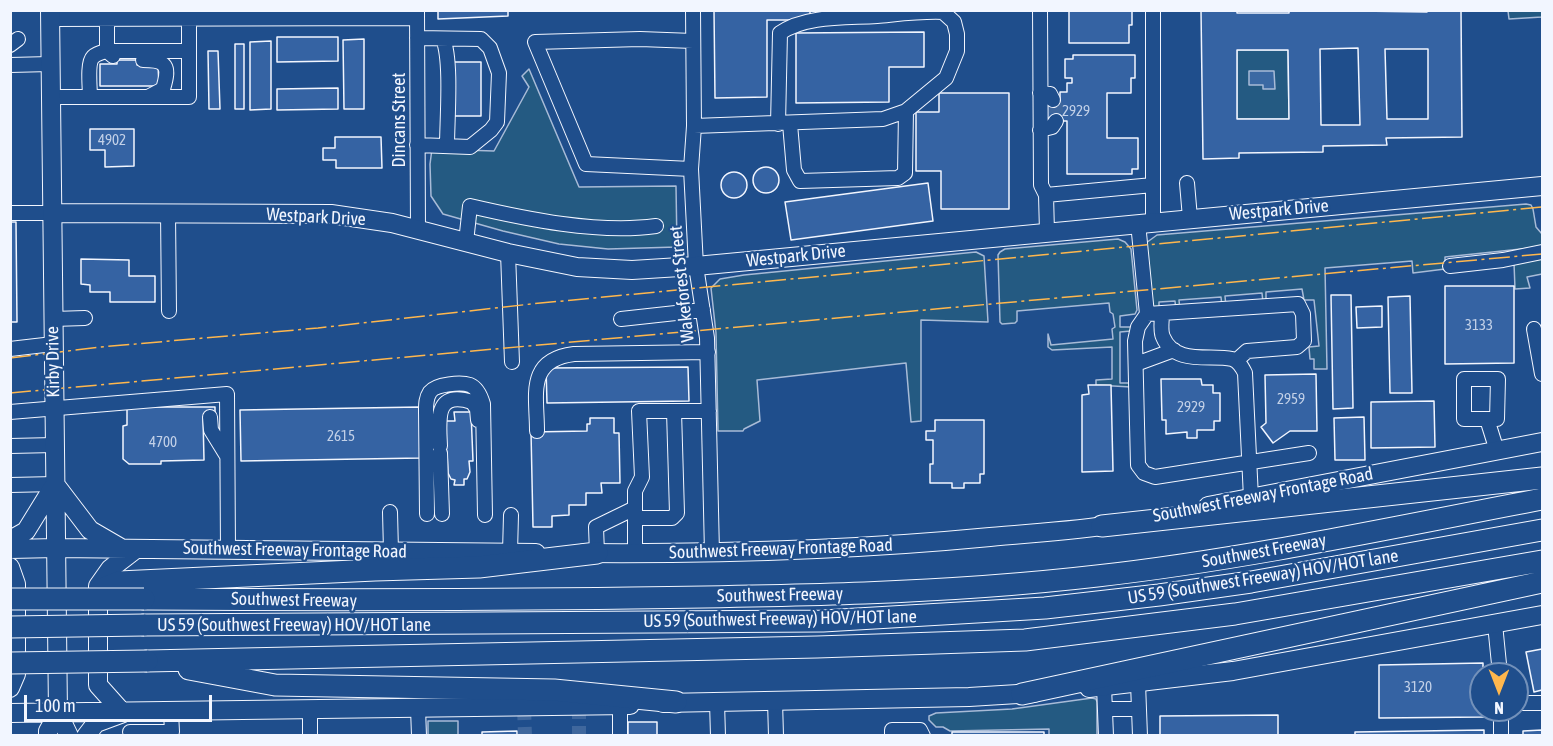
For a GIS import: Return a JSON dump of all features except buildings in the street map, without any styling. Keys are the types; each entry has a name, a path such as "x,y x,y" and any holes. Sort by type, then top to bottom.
{"highway":[{"path":"1102,526 1542,478"},
{"name":"Southwest Freeway","path":"10,599 74,599 143,590 416,600 764,597 929,591 1097,576 1237,557 1542,499"},
{"name":"US 59 (Southwest Freeway) HOV/HOT lane","path":"10,627 812,621 1045,608 1251,582 1542,530"},
{"path":"143,590 364,570 479,567 597,553"},
{"path":"10,663 805,648 1025,640 1235,614 1542,561"},
{"path":"1022,694 1542,582"},
{"path":"147,661 275,685 554,690 676,702"}],"main road":[{"name":"Kirby Drive","path":"50,15 58,713 69,735"},
{"name":"Westpark Drive","path":"52,213 331,214 418,229 555,264 649,270 1542,186"},
{"name":"Southwest Freeway Frontage Road","path":"10,549 712,554 935,542 1102,526 1542,442"},
{"path":"10,540 26,531 55,484 90,530 130,549 110,569 98,586 98,685 127,713"},
{"path":"10,567 16,584 16,674 10,688"},
{"path":"10,713 620,706 676,702 949,698 1022,694 1198,676 1316,657 1542,615"},
{"name":"Kirby Drive","path":"48,735 58,713"},
{"path":"86,735 96,723 127,713"}],"street":[{"name":"Wakeforest Street","path":"693,10 694,126 691,169 696,266 708,352 712,554"},
{"path":"1040,10 1041,186 1046,195 1047,232"},
{"path":"1153,10 1153,185 1145,223 1147,314 1138,327 1135,341 1138,465 1144,473 1155,477 1309,453"},
{"path":"694,126 784,124 883,119 906,111 946,78 957,51 954,22 943,11 825,15 790,27 780,33 784,124 794,170 801,181 898,178 905,173 906,111"},
{"path":"50,15 189,19 417,14"},
{"name":"Dincans Street","path":"417,14 418,229"},
{"path":"100,16 107,51 117,59 163,62 165,68 163,89 147,97"},
{"path":"50,97 189,97 189,19"},
{"path":"417,38 481,39 490,48 499,73 497,122 491,130 470,147 417,146"},
{"path":"443,39 447,47 448,64 447,147"},
{"path":"691,169 586,164 536,42 640,39 693,41"},
{"path":"90,97 92,58 96,54 107,51 189,51"},
{"path":"10,64 50,64"},
{"path":"1040,93 1050,94 1053,100"},
{"path":"1040,130 1052,127 1056,121"},
{"path":"1187,183 1190,218"},
{"path":"1046,195 1153,185"},
{"path":"466,242 470,206 562,224 636,229 656,226"},
{"path":"10,213 52,213"},
{"path":"168,213 169,311"},
{"path":"1450,266 1503,260 1542,252"},
{"path":"508,253 512,362"},
{"path":"1147,314 1298,304 1303,314 1304,341 1297,347 1247,351 1236,361"},
{"path":"621,319 703,310"},
{"path":"1162,313 1162,337 1174,350 1196,358 1233,359 1241,364 1245,373 1251,498"},
{"path":"53,319 85,318"},
{"path":"1534,329 1542,374"},
{"path":"10,349 53,344"},
{"path":"1136,364 1174,350"},
{"path":"537,432 537,378 544,365 555,358 574,354 708,352"},
{"path":"427,514 426,411 428,396 430,391 440,386 462,384 473,387 483,404 482,515 477,409 472,402 453,400 441,408 442,514"},
{"path":"10,412 209,406 227,394 228,549"},
{"path":"209,406 211,430 228,458"},
{"path":"635,554 635,491 642,477 639,411 709,411"},
{"path":"597,553 596,527 635,513 672,518 677,513 674,411"},
{"path":"1487,419 1497,451"},
{"path":"10,446 54,445"},
{"path":"10,485 55,484"},
{"path":"390,512 391,551"},
{"path":"510,552 511,515"},
{"path":"1496,624 1499,662"},
{"path":"1138,683 1140,735"},
{"path":"1104,686 1106,735"},
{"path":"775,701 776,735"},
{"path":"717,702 718,735"},
{"path":"620,706 620,735"},
{"path":"418,708 419,735"},
{"path":"1105,709 1139,709"},
{"path":"309,710 310,735"},
{"path":"127,713 127,734 173,734 171,712"},
{"path":"892,735 892,730 920,730 923,735"}],"shaded area":[{"path":"1508,11 1542,11 1542,17 1509,19"},
{"path":"1237,50 1288,50 1289,119 1237,119"},
{"path":"529,69 579,187 676,186 677,247 608,249 559,244 443,214 431,196 432,149 494,151 529,87 522,76"},
{"path":"1249,71 1274,71 1275,89 1263,89 1263,85 1249,85"},
{"path":"1531,205 1536,227 1542,234 1542,246 1540,247 1445,257 1445,269 1413,273 1412,261 1325,268 1327,369 1314,369 1314,359 1310,359 1309,347 1319,346 1314,300 1304,300 1302,289 1266,292 1266,303 1263,303 1262,293 1225,296 1226,307 1222,307 1221,297 1179,300 1180,311 1176,311 1175,301 1159,302 1159,313 1152,311 1146,243 1157,235"},
{"path":"1118,239 1125,242 1131,249 1137,310 1135,314 1120,316 1120,327 1131,327 1131,331 1120,332 1120,383 1131,383 1131,387 1096,385 1096,380 1112,379 1112,347 1052,350 1048,347 1048,334 1051,345 1113,339 1112,329 1115,327 1109,303 1017,311 1015,323 1002,324 1000,322 998,255 1000,252 1005,249"},
{"path":"976,252 984,256 988,322 921,320 921,421 911,422 906,363 757,380 760,421 743,431 718,431 716,333 711,288 720,279"},
{"path":"1542,257 1542,274 1527,277 1530,288 1515,289 1514,263"},
{"path":"1092,698 1097,702 1097,735 1049,735 1049,729 950,731 943,727 936,727 929,720 929,716 936,713 1012,709"},
{"path":"428,721 458,721 458,735 428,735"}],"tunnel":[{"path":"1053,100 1056,106 1056,121"},
{"path":"579,705 579,736"},
{"path":"524,706 525,736"}],"power":[{"path":"10,358 101,347 318,328 531,304 1542,207"},
{"path":"10,393 1542,254"}]}
